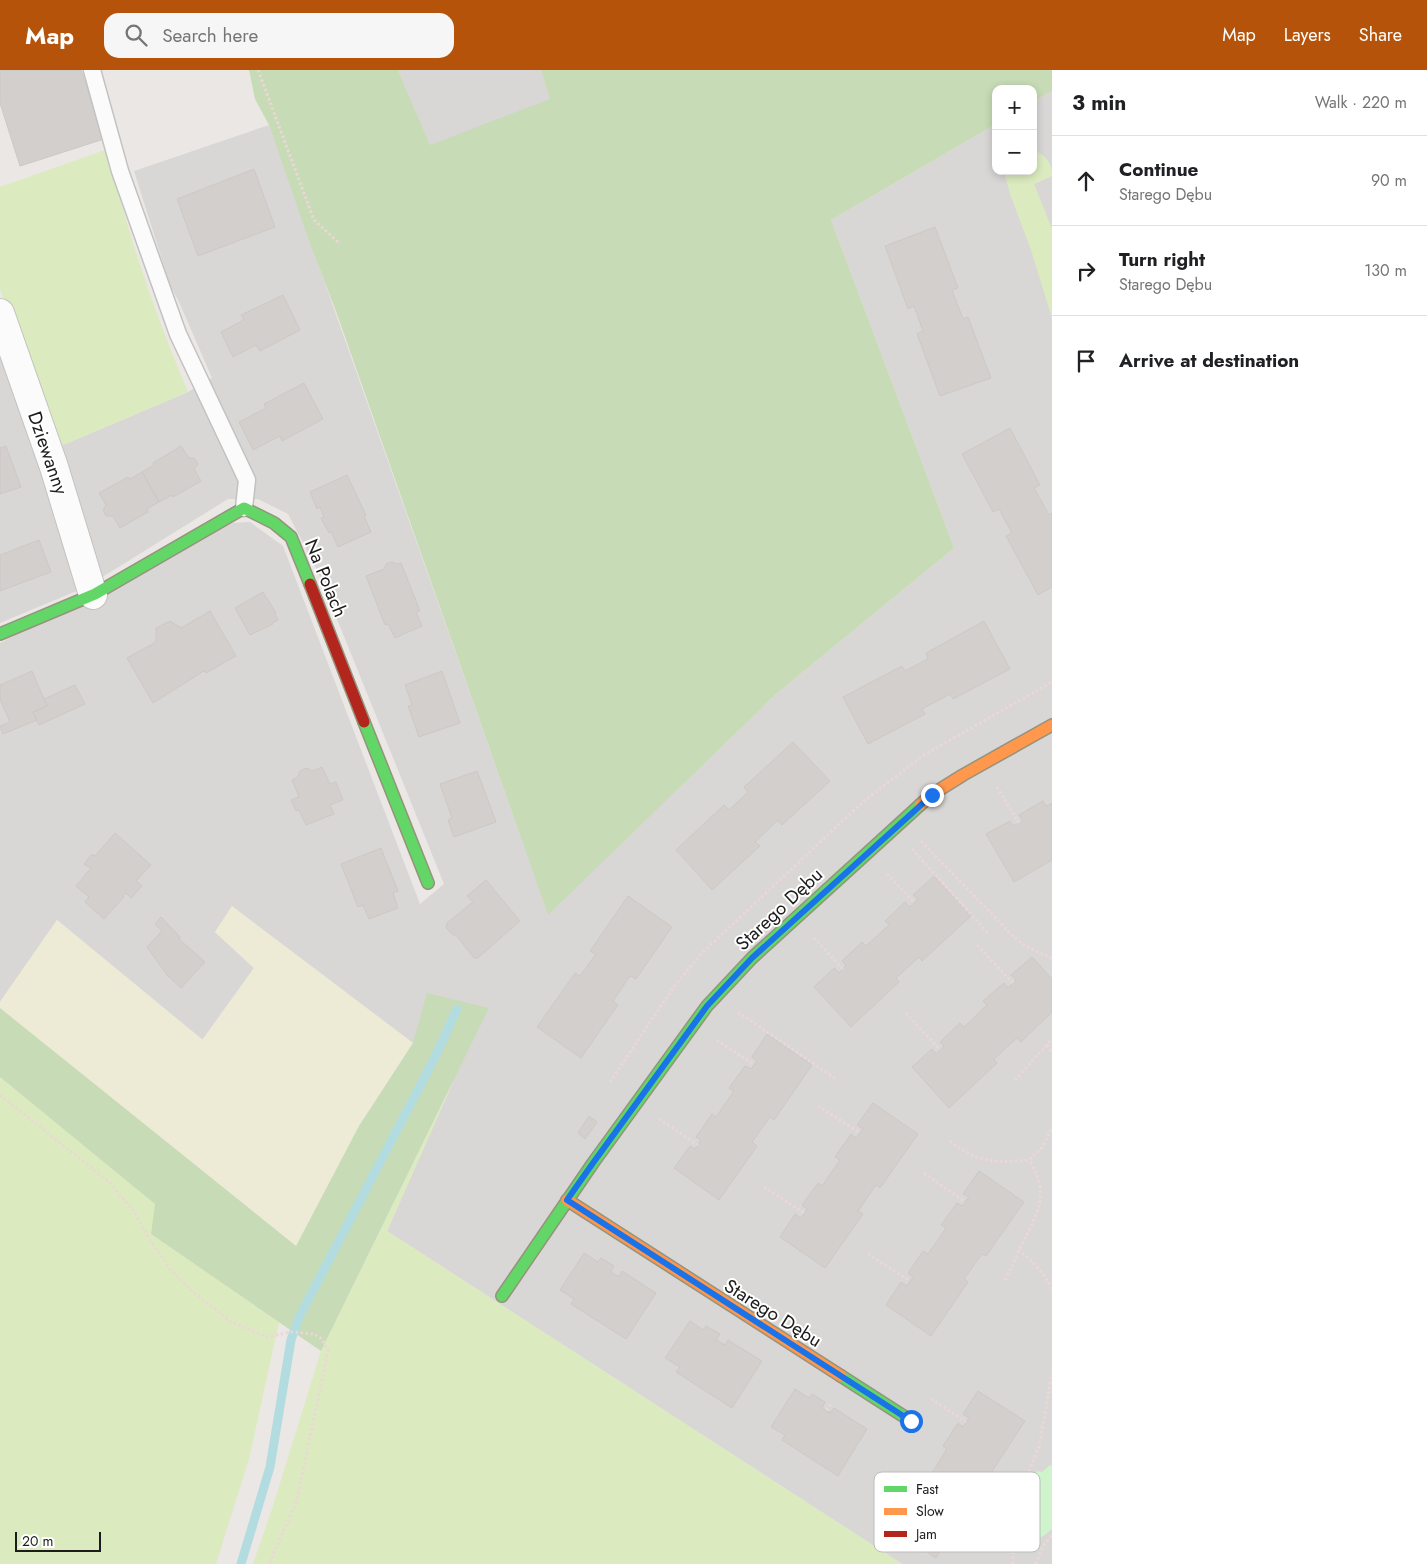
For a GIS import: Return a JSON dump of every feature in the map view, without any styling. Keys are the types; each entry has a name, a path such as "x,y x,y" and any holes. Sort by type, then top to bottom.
{"street":[{"name":"Dziewanny","path":"0,313 54,467 94,594"},
{"path":"0,634 94,594 145,566 204,529 244,508"},
{"name":"Na Polach","path":"244,508 274,523 291,537 428,883"},
{"name":"Starego Dębu","path":"502,1296 598,1155 707,1006 752,958 932,795 971,770 1052,725"},
{"name":"Starego Dębu","path":"567,1200 911,1421"}],"lane":[{"path":"92,70 120,171 178,334 247,480 244,508"}],"path":[{"path":"258,70 314,220 340,244"},
{"path":"997,786 1018,823"},
{"path":"920,840 1010,933 1025,946 1052,958"},
{"path":"911,848 989,934"},
{"path":"883,871 914,902"},
{"path":"812,937 843,969"},
{"path":"977,946 1013,983"},
{"path":"735,1010 836,1080"},
{"path":"906,1013 940,1050"},
{"path":"715,1039 754,1065"},
{"path":"1015,1080 1052,1039"},
{"path":"1047,1045 1052,1052"},
{"path":"0,1095 109,1182 133,1210 152,1243 171,1270 193,1292 231,1322 267,1337 291,1332 314,1334 322,1339 328,1351 297,1500 268,1564"},
{"path":"818,1106 860,1133"},
{"path":"658,1118 698,1145"},
{"path":"950,1141 961,1150 982,1160 994,1162 1029,1160 1041,1149 1052,1128"},
{"path":"1005,1280 1040,1205 1041,1186 1037,1172 1029,1160"},
{"path":"924,1173 965,1202"},
{"path":"764,1188 804,1213"},
{"path":"1018,1250 1046,1276 1052,1288"},
{"path":"868,1254 910,1281"},
{"path":"1029,1472 1039,1447 1052,1373"},
{"path":"927,1396 966,1422"},
{"path":"1036,1564 1043,1546 1052,1535"}],"shaded area":[{"path":"398,70 541,70 551,99 430,146"},
{"path":"1052,91 1052,1564 902,1564 883,1552 1040,1552 1040,1472 874,1472 874,1546 387,1231 453,1082 434,1059 232,907 215,932 254,968 202,1040 57,920 0,1002 0,643 232,523 250,522 283,546 420,904 444,884 318,572 288,514 258,499 228,499 96,581 56,448 188,392 212,378 170,285 134,171 269,125 548,914 776,694 954,548 831,220 992,126 992,175 1037,175 1037,100"},
{"path":"0,347 39,453 79,590 0,623"},
{"path":"232,906 413,1043 359,1126 296,1246 0,1008 0,1002 57,920 203,1040 254,968 215,932"},
{"path":"500,1090 589,1153 496,1294 462,1266 448,1238 436,1231"}],"green space":[{"path":"249,70 398,70 430,145 550,99 541,70 1052,70 1052,91 1037,100 1037,85 992,85 992,126 831,220 954,548 776,694 548,915 337,314 308,238 269,125 255,99"},
{"path":"108,149 141,269 188,392 56,448 0,289 0,187"},
{"path":"1037,152 1048,161 1052,176 1034,184 1052,229 1052,318 1031,250 1010,194 1005,175 1037,175"},
{"path":"427,993 489,1008 321,1351 151,1234 155,1204 0,1077 0,1008 296,1246 359,1126 413,1043"},
{"path":"0,1077 156,1204 151,1234 279,1322 249,1459 216,1564 0,1564"},
{"path":"453,1082 387,1231 874,1546 874,1552 883,1552 902,1564 253,1564 321,1351"},
{"path":"1050,1465 1052,1466 1052,1529 1042,1537 1040,1537 1040,1472 1036,1472 1037,1471 1042,1472"}],"building":[{"path":"0,70 81,70 104,139 20,166 0,103"},
{"path":"254,169 275,227 198,256 177,199"},
{"path":"935,227 958,288 952,290 963,319 968,317 991,378 940,396 917,334 923,331 914,306 908,309 885,246"},
{"path":"283,295 300,330 260,351 256,345 233,357 221,332 244,320 241,315"},
{"path":"304,383 323,419 282,441 280,436 253,450 239,422 266,408 264,404"},
{"path":"1010,428 1040,485 1034,488 1049,515 1052,513 1052,587 1038,595 1006,536 1012,533 999,509 993,512 962,454"},
{"path":"6,446 21,487 0,494 0,448"},
{"path":"181,446 189,458 194,458 198,464 194,469 201,481 173,497 172,495 159,502 142,472"},
{"path":"142,472 159,502 147,509 148,512 120,528 113,516 106,516 103,510 106,505 99,493 128,477 130,479"},
{"path":"347,475 366,515 364,516 371,532 338,547 331,532 329,533 321,518 324,517 320,507 317,509 310,492"},
{"path":"39,540 51,572 0,591 0,555"},
{"path":"392,562 401,563 420,611 416,612 422,626 395,638 388,624 385,625 366,576 384,569 386,564"},
{"path":"263,592 276,613 278,620 250,635 235,608"},
{"path":"210,611 236,656 206,673 204,671 153,703 127,658 156,642 156,628 170,621 181,628"},
{"path":"984,621 1010,669 953,699 950,694 922,709 925,714 868,744 843,697 902,666 905,671 928,659 926,653"},
{"path":"32,671 47,706 33,712 37,720 3,734 0,726 10,722 0,699 0,685"},
{"path":"442,671 460,723 419,737 408,706 412,705 405,685"},
{"path":"75,685 85,704 39,725 33,712 47,706 44,699"},
{"path":"793,742 830,781 782,825 778,820 755,842 760,846 712,890 676,850 724,805 729,810 748,792 744,787"},
{"path":"322,767 330,784 336,782 343,800 330,805 334,814 306,825 299,810 296,811 291,800 299,797 292,780 298,777 300,771 306,768 313,771"},
{"path":"477,771 496,822 454,837 448,820 452,818 440,784"},
{"path":"1043,801 1046,806 1052,803 1052,860 1014,882 986,834 1010,821 1013,826 1023,821 1019,815"},
{"path":"115,833 151,865 136,881 142,886 131,898 126,893 104,919 85,902 89,897 76,886 91,868 84,864 92,854 95,856"},
{"path":"381,848 398,891 393,893 398,908 369,919 363,905 358,907 341,864"},
{"path":"934,876 971,916 922,961 919,957 896,978 899,982 851,1027 814,987 834,968 839,973 846,965 842,961 862,942 866,946 889,925 885,921 905,902 910,907 918,899 913,895"},
{"path":"486,880 520,921 478,958 474,958 456,935 453,935 446,928 447,923 473,902 467,896"},
{"path":"628,896 672,927 636,979 630,976 613,1001 618,1005 581,1058 537,1027 575,973 580,976 596,954 590,951"},
{"path":"161,917 180,937 179,939 205,962 181,988 167,975 147,947 162,931 155,924"},
{"path":"1032,957 1052,979 1052,1012 1021,1042 1017,1038 994,1059 997,1063 949,1108 912,1067 932,1049 936,1054 944,1046 940,1042 960,1023 964,1027 987,1005 983,1001 1004,983 1008,988 1016,980 1011,975"},
{"path":"767,1034 812,1065 774,1120 770,1117 752,1142 757,1146 719,1200 674,1168 690,1146 695,1149 701,1140 696,1137 712,1114 716,1117 734,1091 729,1088 745,1066 751,1069 757,1061 752,1057"},
{"path":"873,1103 918,1134 880,1188 876,1185 858,1211 863,1214 825,1268 780,1237 795,1214 801,1218 807,1209 802,1205 818,1183 822,1186 840,1160 835,1157 851,1134 856,1138 863,1129 857,1125"},
{"path":"589,1116 597,1122 585,1139 578,1133"},
{"path":"979,1171 1024,1202 986,1256 982,1254 964,1279 968,1282 931,1336 886,1305 901,1282 907,1286 913,1277 908,1273 923,1251 928,1254 946,1228 941,1225 957,1203 962,1206 969,1197 963,1194"},
{"path":"584,1253 598,1262 601,1258 614,1266 611,1272 619,1277 622,1271 656,1293 626,1339 571,1304 574,1299 560,1290"},
{"path":"690,1321 703,1330 706,1326 720,1334 716,1340 725,1345 728,1340 762,1361 732,1408 676,1372 680,1367 665,1358"},
{"path":"795,1389 809,1398 812,1394 825,1402 822,1408 830,1413 834,1408 867,1429 838,1476 782,1440 785,1435 771,1427"},
{"path":"978,1391 1025,1421 992,1472 933,1472 947,1449 943,1446 958,1423 963,1427 969,1418 963,1414"},
{"path":"927,1552 940,1552 936,1558"}],"waterway":[{"path":"241,1564 270,1467 291,1340 299,1317 434,1059 457,1009"}],"traffic: fast":[{"path":"0,634 95,594 244,508 274,523 291,537 310,584"},
{"path":"364,722 428,883"},
{"path":"502,1296 593,1163 707,1006 752,958 920,805"},
{"path":"841,1376 911,1421"}],"traffic: slow":[{"path":"920,805 931,795 963,775 1052,725"},
{"path":"567,1200 841,1376"}],"traffic: jam":[{"path":"310,584 364,722"}],"route":[{"path":"911,1421 698,1286 567,1200 707,1006 752,958 932,795"}]}
